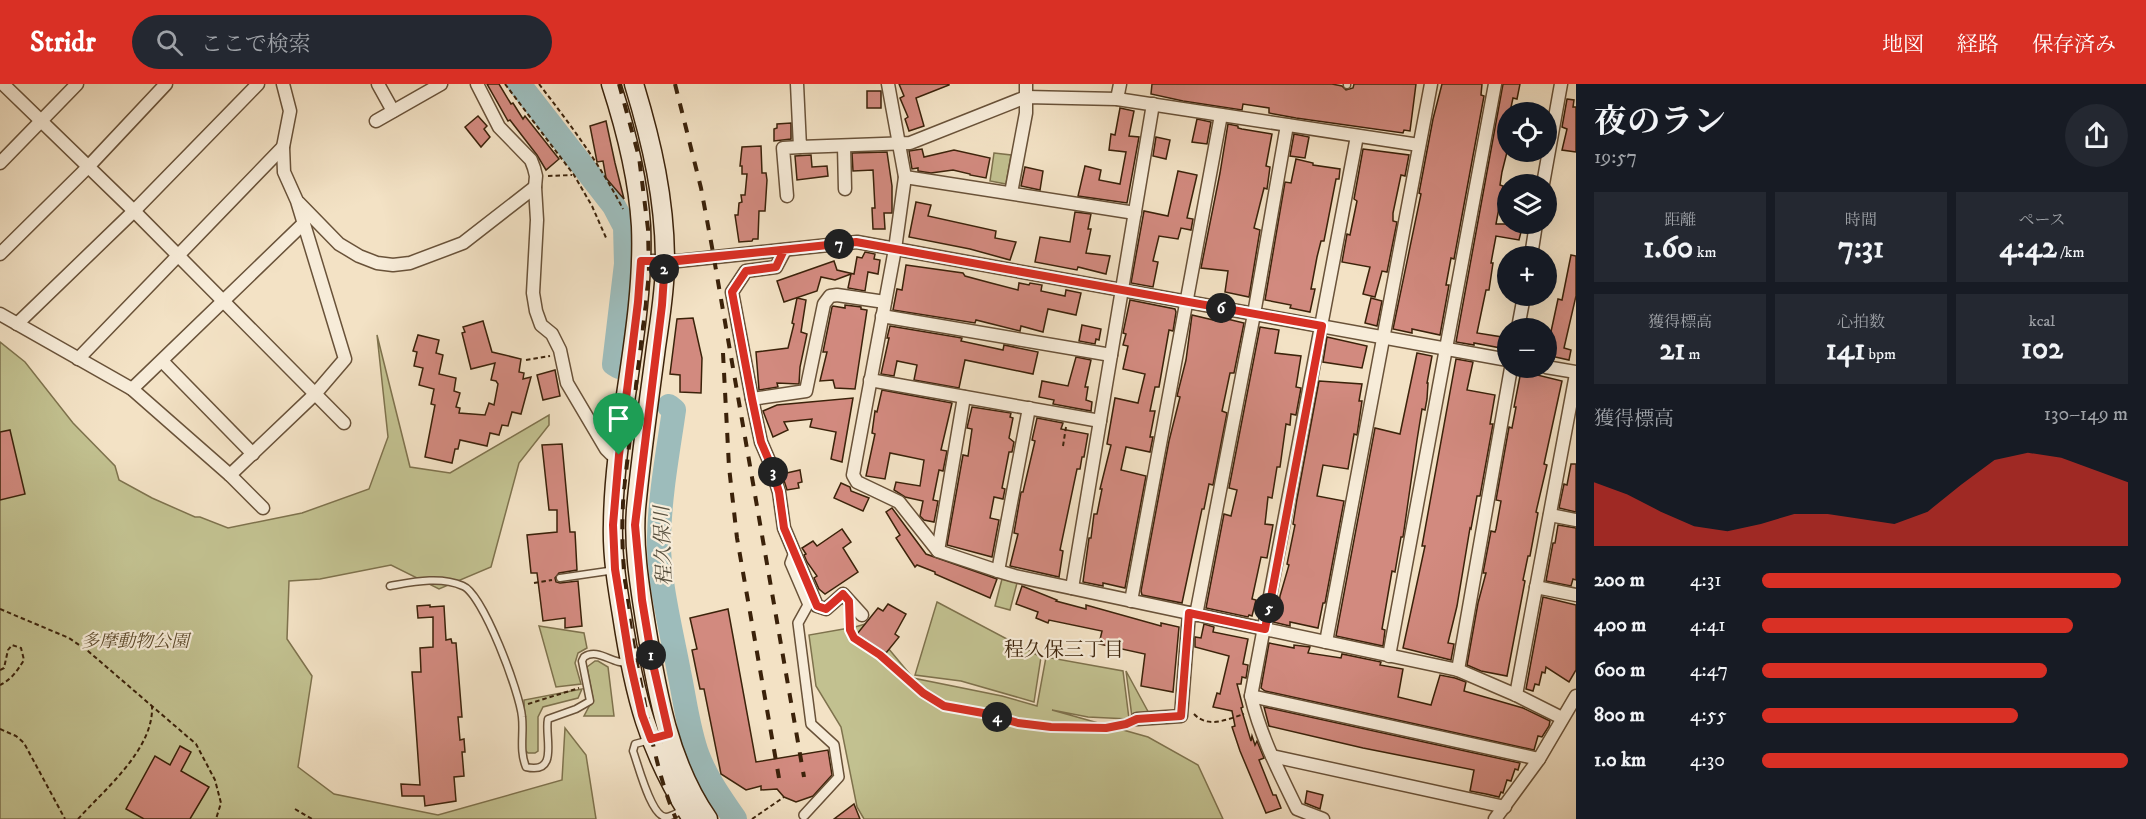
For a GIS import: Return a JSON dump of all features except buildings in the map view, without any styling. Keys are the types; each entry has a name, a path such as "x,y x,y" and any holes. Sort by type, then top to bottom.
{"main road":[{"path":"611,84 626,131 641,227 638,302 619,455 613,525 615,569 630,662 642,715 662,768 691,810 708,819"},
{"path":"634,84 659,178 665,261 662,305 635,525 642,600 652,660 669,734 691,810"}],"street":[{"path":"3,84 134,211 344,423"},
{"path":"0,163 77,84"},
{"path":"0,254 88,167 165,84"},
{"path":"17,324 134,211 258,84"},
{"path":"230,475 315,394 345,359 297,201 284,172 283,147 290,111 283,84"},
{"path":"378,84 393,111"},
{"path":"376,121 441,84"},
{"path":"477,84 499,127 531,160 535,181 537,220 533,293 541,325 552,334 560,350 567,383 606,449 611,454 619,455"},
{"path":"797,84 800,147"},
{"path":"888,84 906,177 895,249 852,476 856,482 898,502 938,551 998,571 1072,588 1458,670 1562,718"},
{"path":"1117,99 1120,84"},
{"path":"1326,642 1431,84"},
{"path":"1389,656 1495,84"},
{"path":"1545,174 1561,84"},
{"path":"787,196 783,148 910,143 1026,90 1153,104 1419,145"},
{"path":"1011,193 1026,113 1026,90"},
{"path":"1072,588 1153,104"},
{"path":"1131,601 1221,115"},
{"path":"1137,719 1181,716 1193,614 1254,314 1287,125"},
{"path":"1323,819 1297,808 1272,756 1254,711 1251,696 1357,136"},
{"path":"844,146 845,189"},
{"path":"78,359 283,147"},
{"path":"906,177 1135,213"},
{"path":"297,201 339,244 359,256 393,265 410,263 463,243 535,181"},
{"path":"132,389 304,223"},
{"path":"641,261 665,261 856,242 1497,358"},
{"path":"784,250 776,267 746,271 732,292 761,442 779,492 784,528 817,606 826,609 843,594 862,615"},
{"path":"752,399 806,391 824,304 830,296 837,294 885,302"},
{"path":"0,314 132,389 230,475 263,508"},
{"path":"882,316 1111,356"},
{"path":"162,361 252,454"},
{"path":"1516,695 1550,515 1570,438 1576,373 1557,369"},
{"path":"1458,670 1509,378"},
{"path":"870,380 1100,421"},
{"path":"938,551 964,397"},
{"path":"998,571 1029,408"},
{"path":"1550,515 1576,520"},
{"path":"794,552 790,563 808,605 798,623 811,724 834,745 839,777 804,815"},
{"path":"1536,587 1576,595"},
{"path":"1251,696 1539,759"},
{"path":"1495,819 1539,759 1576,696"},
{"path":"1272,756 1504,807"}],"lane":[{"path":"560,578 615,569"},
{"path":"390,586 422,581 450,582 465,586 476,598 513,681 522,716 523,760 526,767 534,769 542,766 549,753 546,726 548,719 576,709 590,701 582,661 584,657 588,654 602,655 621,664 630,662"},
{"path":"669,734 635,744 633,751 653,808 658,814 668,817 691,810"}],"path":[{"path":"505,84 574,176 592,206 607,240"},
{"path":"539,84 575,131 624,210"},
{"path":"535,181 574,176"},
{"path":"526,360 552,356 560,350"},
{"path":"1063,446 1069,415"},
{"path":"534,583 560,578"},
{"path":"849,601 850,630 854,638 880,655 923,693 944,706 983,713 1018,723 1051,727 1106,728 1137,719"},
{"path":"0,609 69,638 88,651 196,744 216,780 220,803 216,819"},
{"path":"0,670 4,668 8,650 12,645 21,648 24,660 16,673 0,685"},
{"path":"519,707 588,685"},
{"path":"1182,701 1197,718 1214,723 1254,711"},
{"path":"78,819 134,757 148,730 152,706"},
{"path":"0,729 16,736 24,743 65,819"},
{"path":"752,819 784,797"},
{"path":"295,809 312,819"}],"green space":[{"path":"994,153 1011,155 1006,184 990,181"},
{"name":"多摩動物公園","path":"377,335 410,467 450,473 549,415 549,425 519,463 491,567 439,589 391,565 320,579 289,581 287,639 312,676 298,767 334,794 438,815 562,780 565,728 586,755 596,819 0,819 0,342 25,362 73,423 115,466 119,480 195,517 228,528 302,513 369,489 388,437"},
{"path":"1002,579 1017,583 1010,610 995,606"},
{"path":"937,602 1041,657 1034,702 961,681 915,675"},
{"path":"879,620 883,642 913,678 1002,696 1037,706 1046,657 1123,671 1129,719 1088,717 1052,710 1148,737 1198,765 1223,819 864,819 857,807 841,727 816,686 809,635 855,627"},
{"path":"539,626 584,633 587,648 578,653 575,663 581,684 556,687"},
{"path":"595,661 608,667 614,716 584,716 593,699 587,667"},
{"path":"1126,671 1151,717 1132,717"},
{"path":"582,689 578,698 543,707 538,717 538,751 528,753 525,750 524,700"}],"waterway":[{"name":"程久保川","path":"519,84 614,206 625,227 626,264 614,364 619,367"},
{"name":"程久保川","path":"669,406 674,410 659,537 663,587 695,746 710,781 735,819"}],"railway":[{"path":"619,84 639,157 648,229 649,274 624,489 622,541 633,643 649,726 660,773 676,819"},
{"path":"675,84 701,188 712,247 804,777"},
{"path":"723,353 729,467 737,538 779,778"}],"district":[{"name":"程久保三丁目","path":"1064,650"}],"route":[{"path":"619,455 613,507 615,569 630,662 642,715 651,739 669,734 652,660 642,600 635,525 662,305 664,277 665,261 678,261 784,250 776,267 746,271 732,292 761,442 779,492 784,528 817,606 826,609 843,594 849,601 850,630 854,638 866,644 923,693 944,706 983,713 1018,723 1062,728 1106,728 1137,719 1181,716 1189,613 1265,629 1322,326 856,242 678,261 641,261 619,455"}]}
